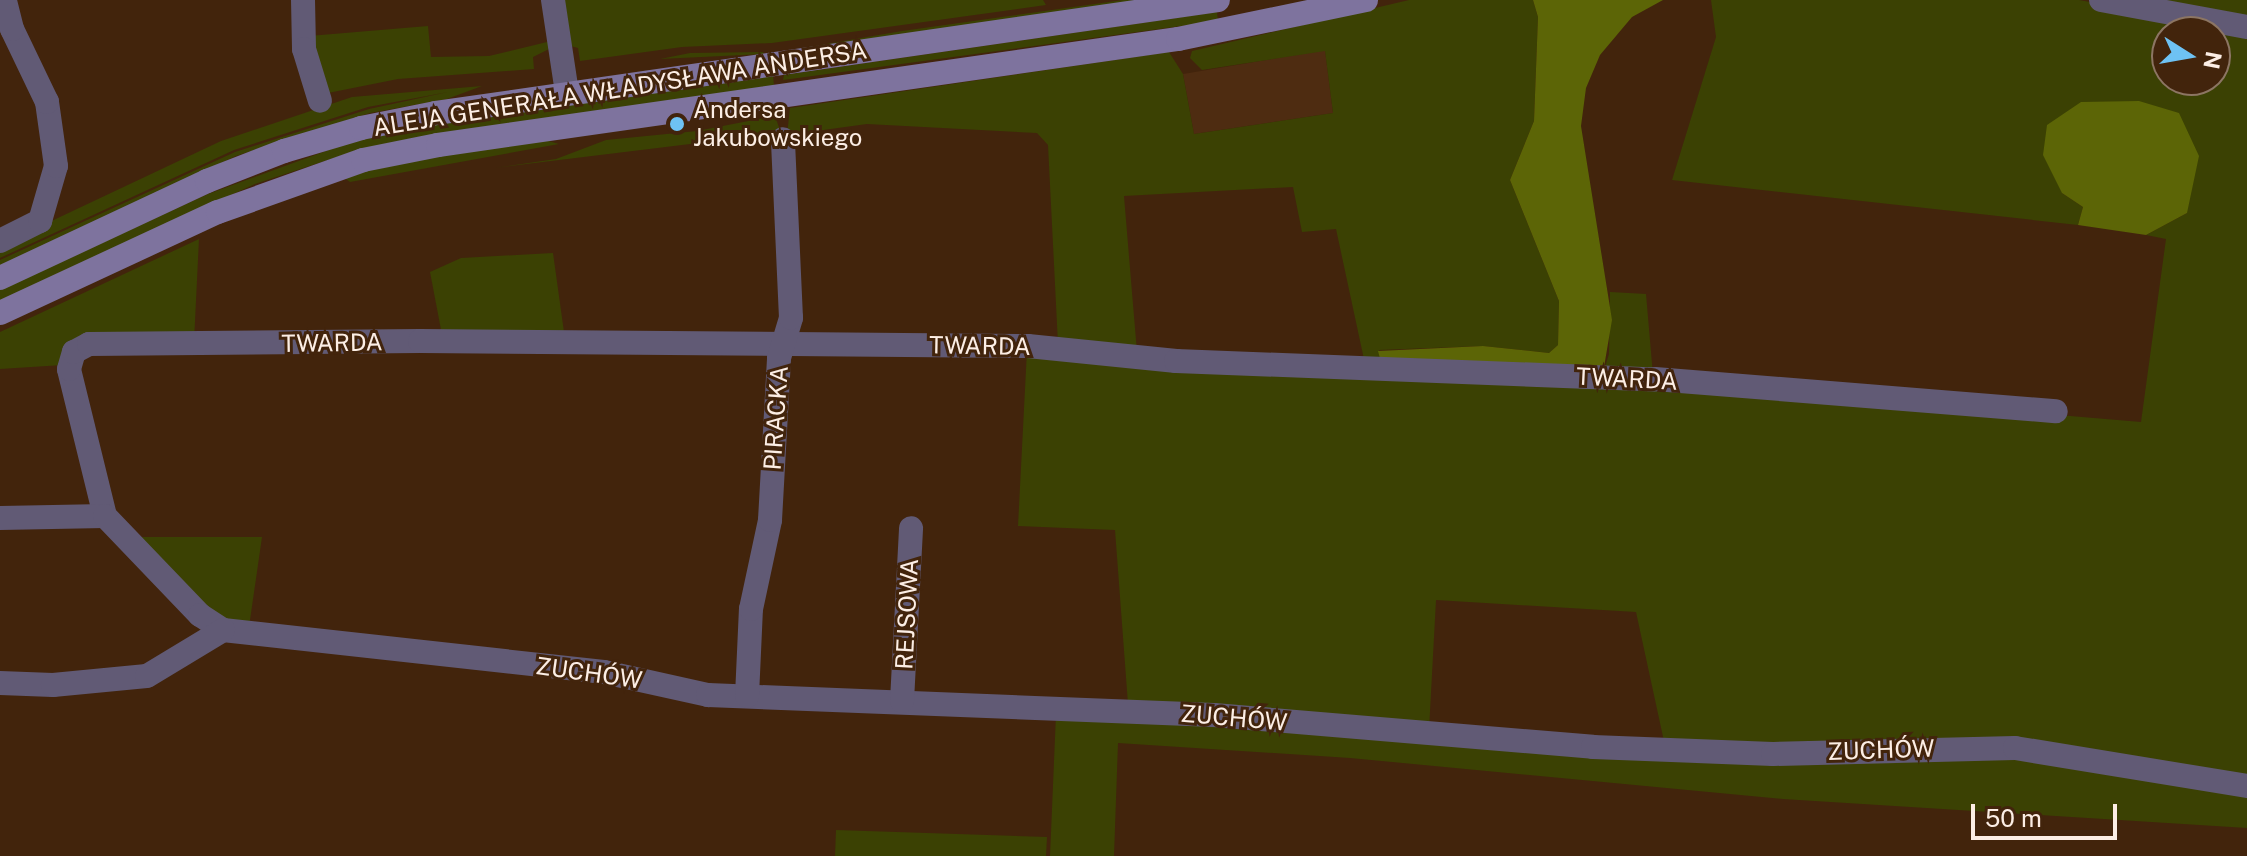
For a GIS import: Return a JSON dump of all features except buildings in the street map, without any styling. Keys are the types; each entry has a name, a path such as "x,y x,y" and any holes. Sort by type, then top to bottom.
{"main road":[{"name":"ALEJA GENERAŁA WŁADYSŁAWA ANDERSA","path":"0,278 284,151 436,113 1218,0"},
{"name":"ALEJA GENERAŁA WŁADYSŁAWA ANDERSA","path":"0,313 231,206 363,160 438,145 1209,34 1366,0"}],"street":[{"path":"0,241 32,228 45,213 56,166 52,126 41,85 12,29 5,0"},
{"path":"303,0 304,49 320,101"},
{"path":"553,0 567,93"},
{"path":"2101,0 2247,27"},
{"name":"PIRACKA","path":"747,696 751,609 770,520 779,358 791,318 783,139"},
{"name":"TWARDA","path":"105,516 69,369 74,352 89,344 784,343 1028,346 1176,361 1655,379 2056,411"},
{"path":"0,518 105,516 200,615 223,630 147,676 53,685 0,683"},
{"name":"REJSOWA","path":"902,701 911,528"},
{"name":"ZUCHÓW","path":"223,630 604,672 708,695 1214,715 1593,747 1773,754 2015,748 2247,786"}],"shaded area":[{"path":"1325,50 1333,113 1194,134 1183,74"}],"green space":[{"path":"562,0 1043,0 1046,5 772,43 682,47 580,61 578,48 567,45"},
{"path":"1123,0 1146,0 785,51 902,31"},
{"path":"1409,0 1533,0 1538,17 1534,121 1510,180 1559,301 1558,345 1549,353 1483,346 1379,350 1382,366 1365,364 1336,229 1302,232 1293,187 1124,196 1137,352 1058,344 1048,145 1037,133 867,124 787,135 790,108 1169,52 1183,74 1194,134 1333,113 1325,51 1202,70 1190,58 1192,51"},
{"path":"1533,0 1663,0 1632,17 1600,55 1586,88 1581,126 1612,320 1603,373 1382,366 1378,351 1483,346 1549,353 1558,345 1559,301 1510,180 1534,121 1538,17"},
{"path":"1711,0 2079,0 2166,16 2151,16 2151,96 2231,96 2231,28 2247,31 2247,780 2015,743 1665,746 1636,612 1436,600 1429,730 1128,704 1115,530 1018,526 1027,350 1906,402 2141,422 2166,239 2146,235 2187,213 2062,193 2083,207 2078,225 1672,180 1716,37"},
{"path":"2131,0 2247,0 2247,23 2231,20 2231,16 2212,16"},
{"path":"1217,12 1218,21 783,80 784,75"},
{"path":"428,26 431,57 489,56 551,41 551,48 533,57 534,69 398,79 323,94 309,36"},
{"path":"763,52 764,54 660,59 690,53"},
{"path":"773,75 774,86 352,152 255,184 0,301 0,290 208,194 348,143 402,130"},
{"path":"482,86 447,99 370,113 236,156 0,266 0,260 235,152 369,109 448,92 368,107 234,150 0,258 0,249 43,225 221,141 352,97"},
{"path":"2139,101 2179,113 2199,156 2187,213 2146,235 2078,225 2083,207 2062,193 2043,155 2047,125 2081,102"},
{"path":"775,116 781,133 494,168 556,159 606,140 697,131"},
{"path":"545,140 559,144 350,182 343,177 405,161"},
{"path":"199,239 194,342 102,337 63,365 0,369 0,332"},
{"path":"553,253 564,332 442,335 430,272 461,258"},
{"path":"1610,292 1646,294 1653,375 1603,373 1609,354"},
{"path":"139,537 262,537 249,627 224,623"},
{"path":"1056,714 1964,751 2247,791 2247,828 1783,799 1350,758 1118,743 1114,856 1050,856"},
{"path":"836,830 1047,837 1046,856 835,856"}],"place":[{"name":"Andersa Jakubowskiego","path":"677,124"}]}
